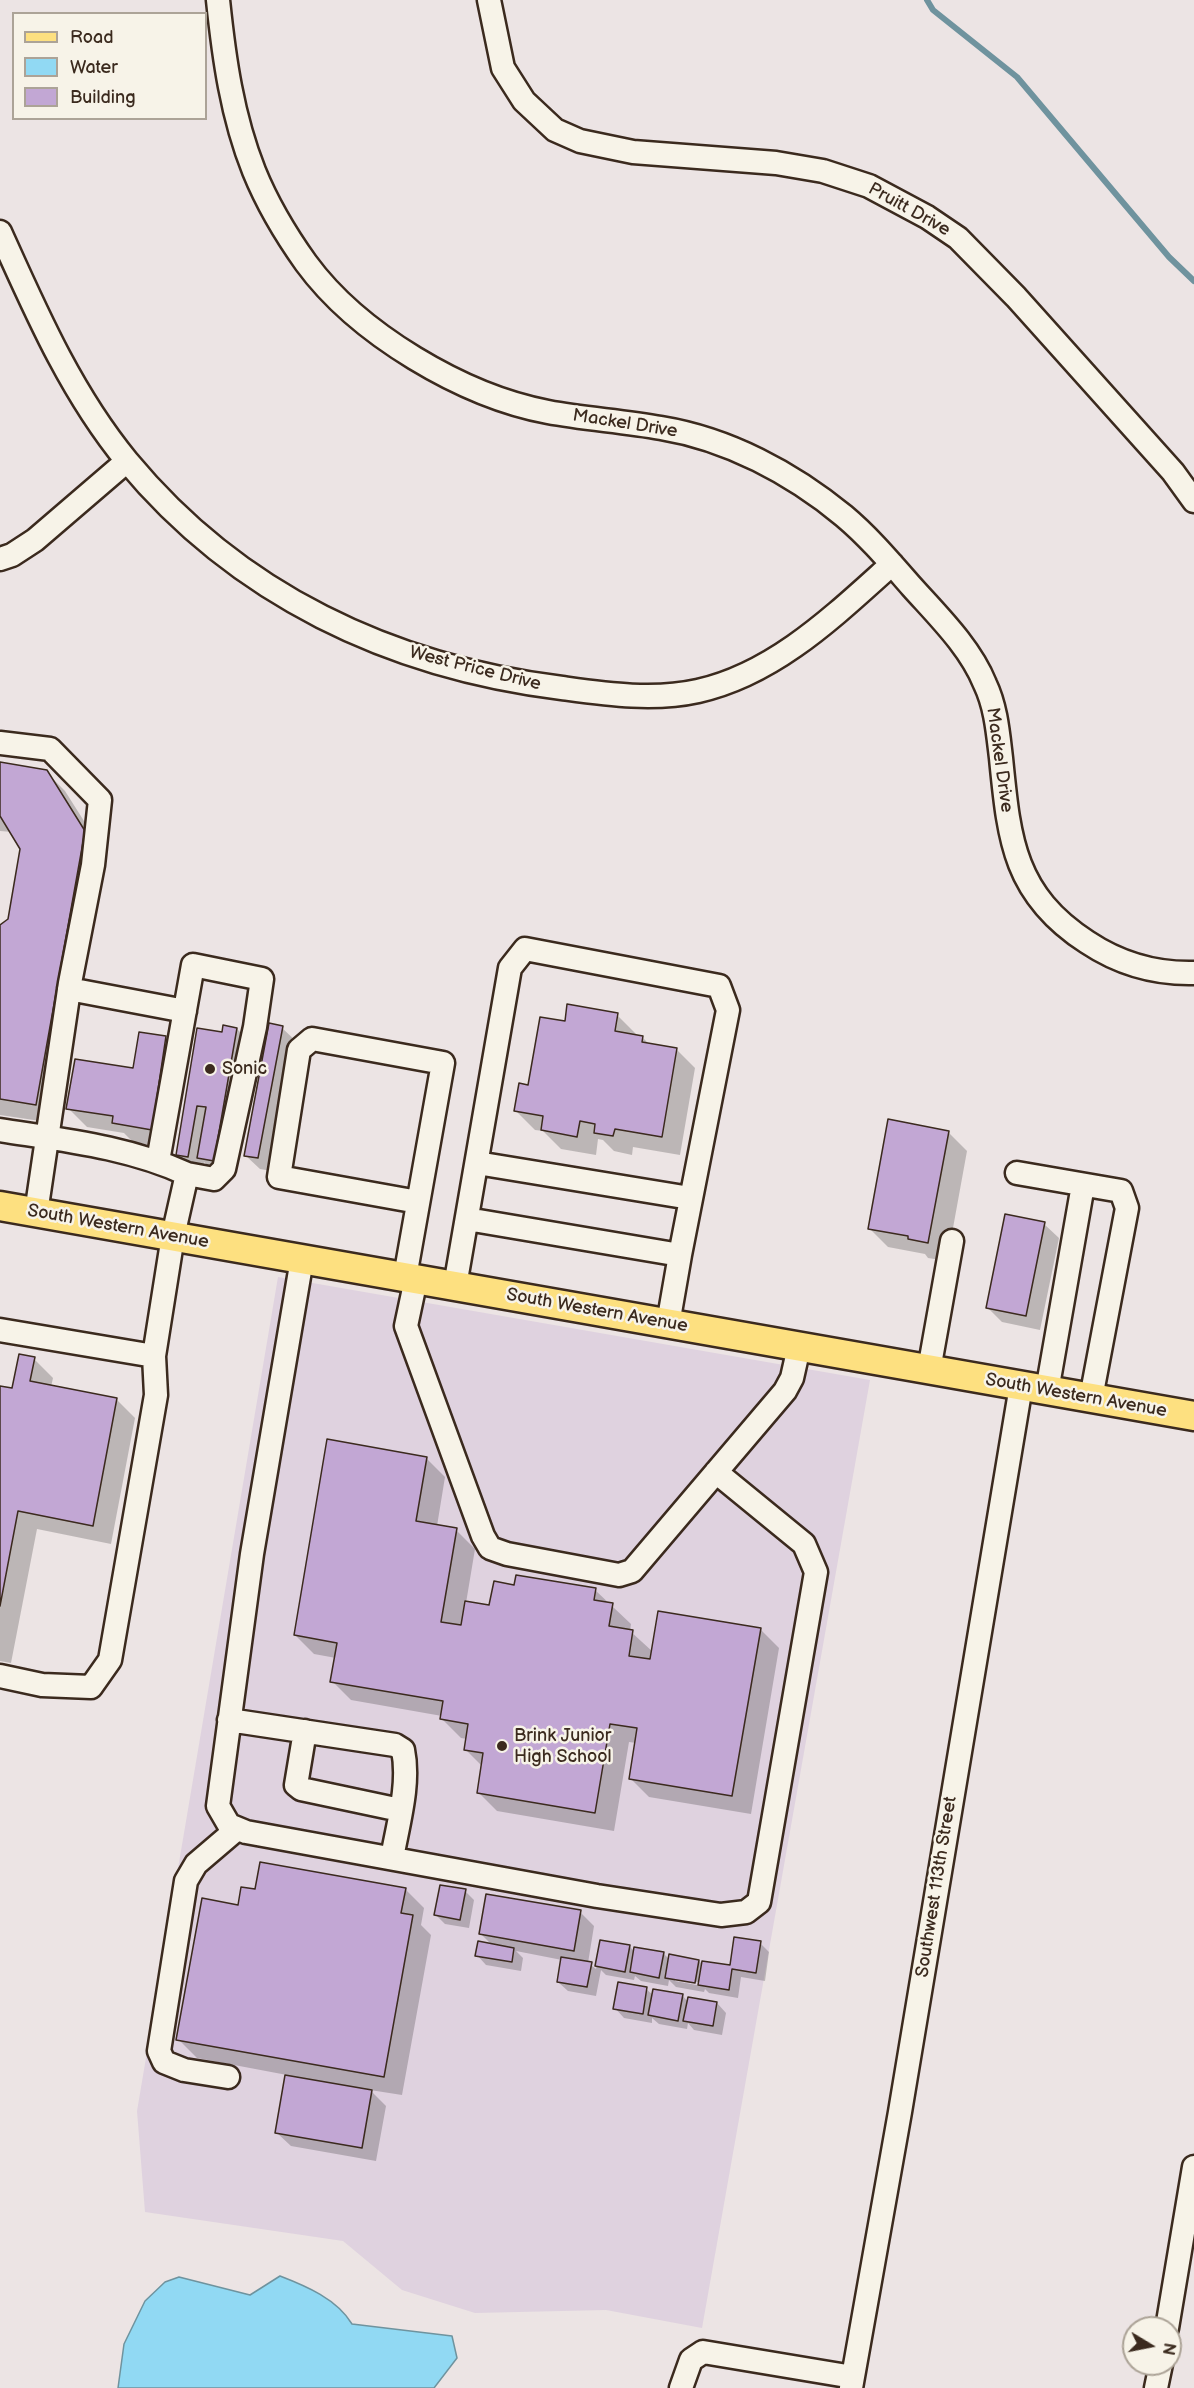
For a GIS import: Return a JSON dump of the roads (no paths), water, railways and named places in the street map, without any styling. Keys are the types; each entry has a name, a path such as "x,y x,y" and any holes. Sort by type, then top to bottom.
{"main road":[{"name":"South Western Avenue","path":"0,1206 1194,1416"}],"street":[{"name":"Mackel Drive","path":"218,0 231,96 254,170 270,205 307,264 351,310 403,350 464,385 498,399 544,412 666,428 733,449 771,466 808,488 844,516 874,543 959,641 978,668 986,686 997,725 1012,842 1017,861 1040,899 1059,922 1101,951 1127,964 1173,973 1194,973"},
{"name":"Pruitt Drive","path":"489,0 503,68 524,101 555,130 580,141 633,152 776,163 823,171 870,186 927,217 958,238 1016,297 1173,472 1194,501"},
{"name":"West Price Drive","path":"0,232 67,374 128,461 197,535 237,565 295,602 374,641 431,662 541,686 615,695 655,695 698,691 742,676 780,656 842,608 892,564"},
{"path":"0,560 35,540 128,461"},
{"path":"0,743 50,749 100,800 93,865 69,989 36,1213"},
{"path":"455,1286 510,968 525,949 719,986 728,1010 690,1198 668,1324"},
{"path":"0,1130 122,1151 158,1161 187,1174 214,1179 224,1169 255,1027 262,979 193,965 158,1161"},
{"path":"69,989 185,1011"},
{"path":"418,1202 279,1177 299,1050 312,1039 443,1063 418,1202 406,1326 483,1536 490,1548 507,1554 618,1575 632,1571 785,1391 792,1378 799,1347"},
{"path":"477,1163 690,1198"},
{"path":"1017,1173 1121,1191 1127,1208 1091,1398"},
{"path":"0,1676 42,1685 91,1687 110,1660 156,1395 154,1356 173,1236 187,1174"},
{"name":"Southwest 113th Street","path":"852,2382 1034,1388 1083,1185"},
{"path":"467,1219 680,1256"},
{"path":"929,1370 952,1241"},
{"path":"302,1259 254,1542 229,1720 218,1806 229,1825 246,1832 597,1896 721,1915 746,1912 759,1902 816,1572 804,1544 716,1472"},
{"path":"0,1330 154,1356"},
{"path":"229,1720 395,1745 403,1750 406,1763 392,1858"},
{"path":"305,1731 296,1785 309,1792 400,1810"},
{"path":"228,2077 184,2070 164,2062 159,2050 186,1881 196,1864 237,1828"},
{"path":"1169,2316 1194,2167"},
{"path":"681,2388 691,2360 703,2352 852,2382"}],"water":[{"path":"280,2276 329,2300 346,2315 352,2324 452,2336 457,2358 434,2388 118,2388 124,2344 145,2301 165,2282 179,2277 250,2295"}],"waterway":[{"path":"927,0 933,10 1017,77 1169,257 1194,281"}],"place":[{"name":"Sonic","path":"210,1069"},
{"name":"Brink Junior High School","path":"502,1746"}]}
